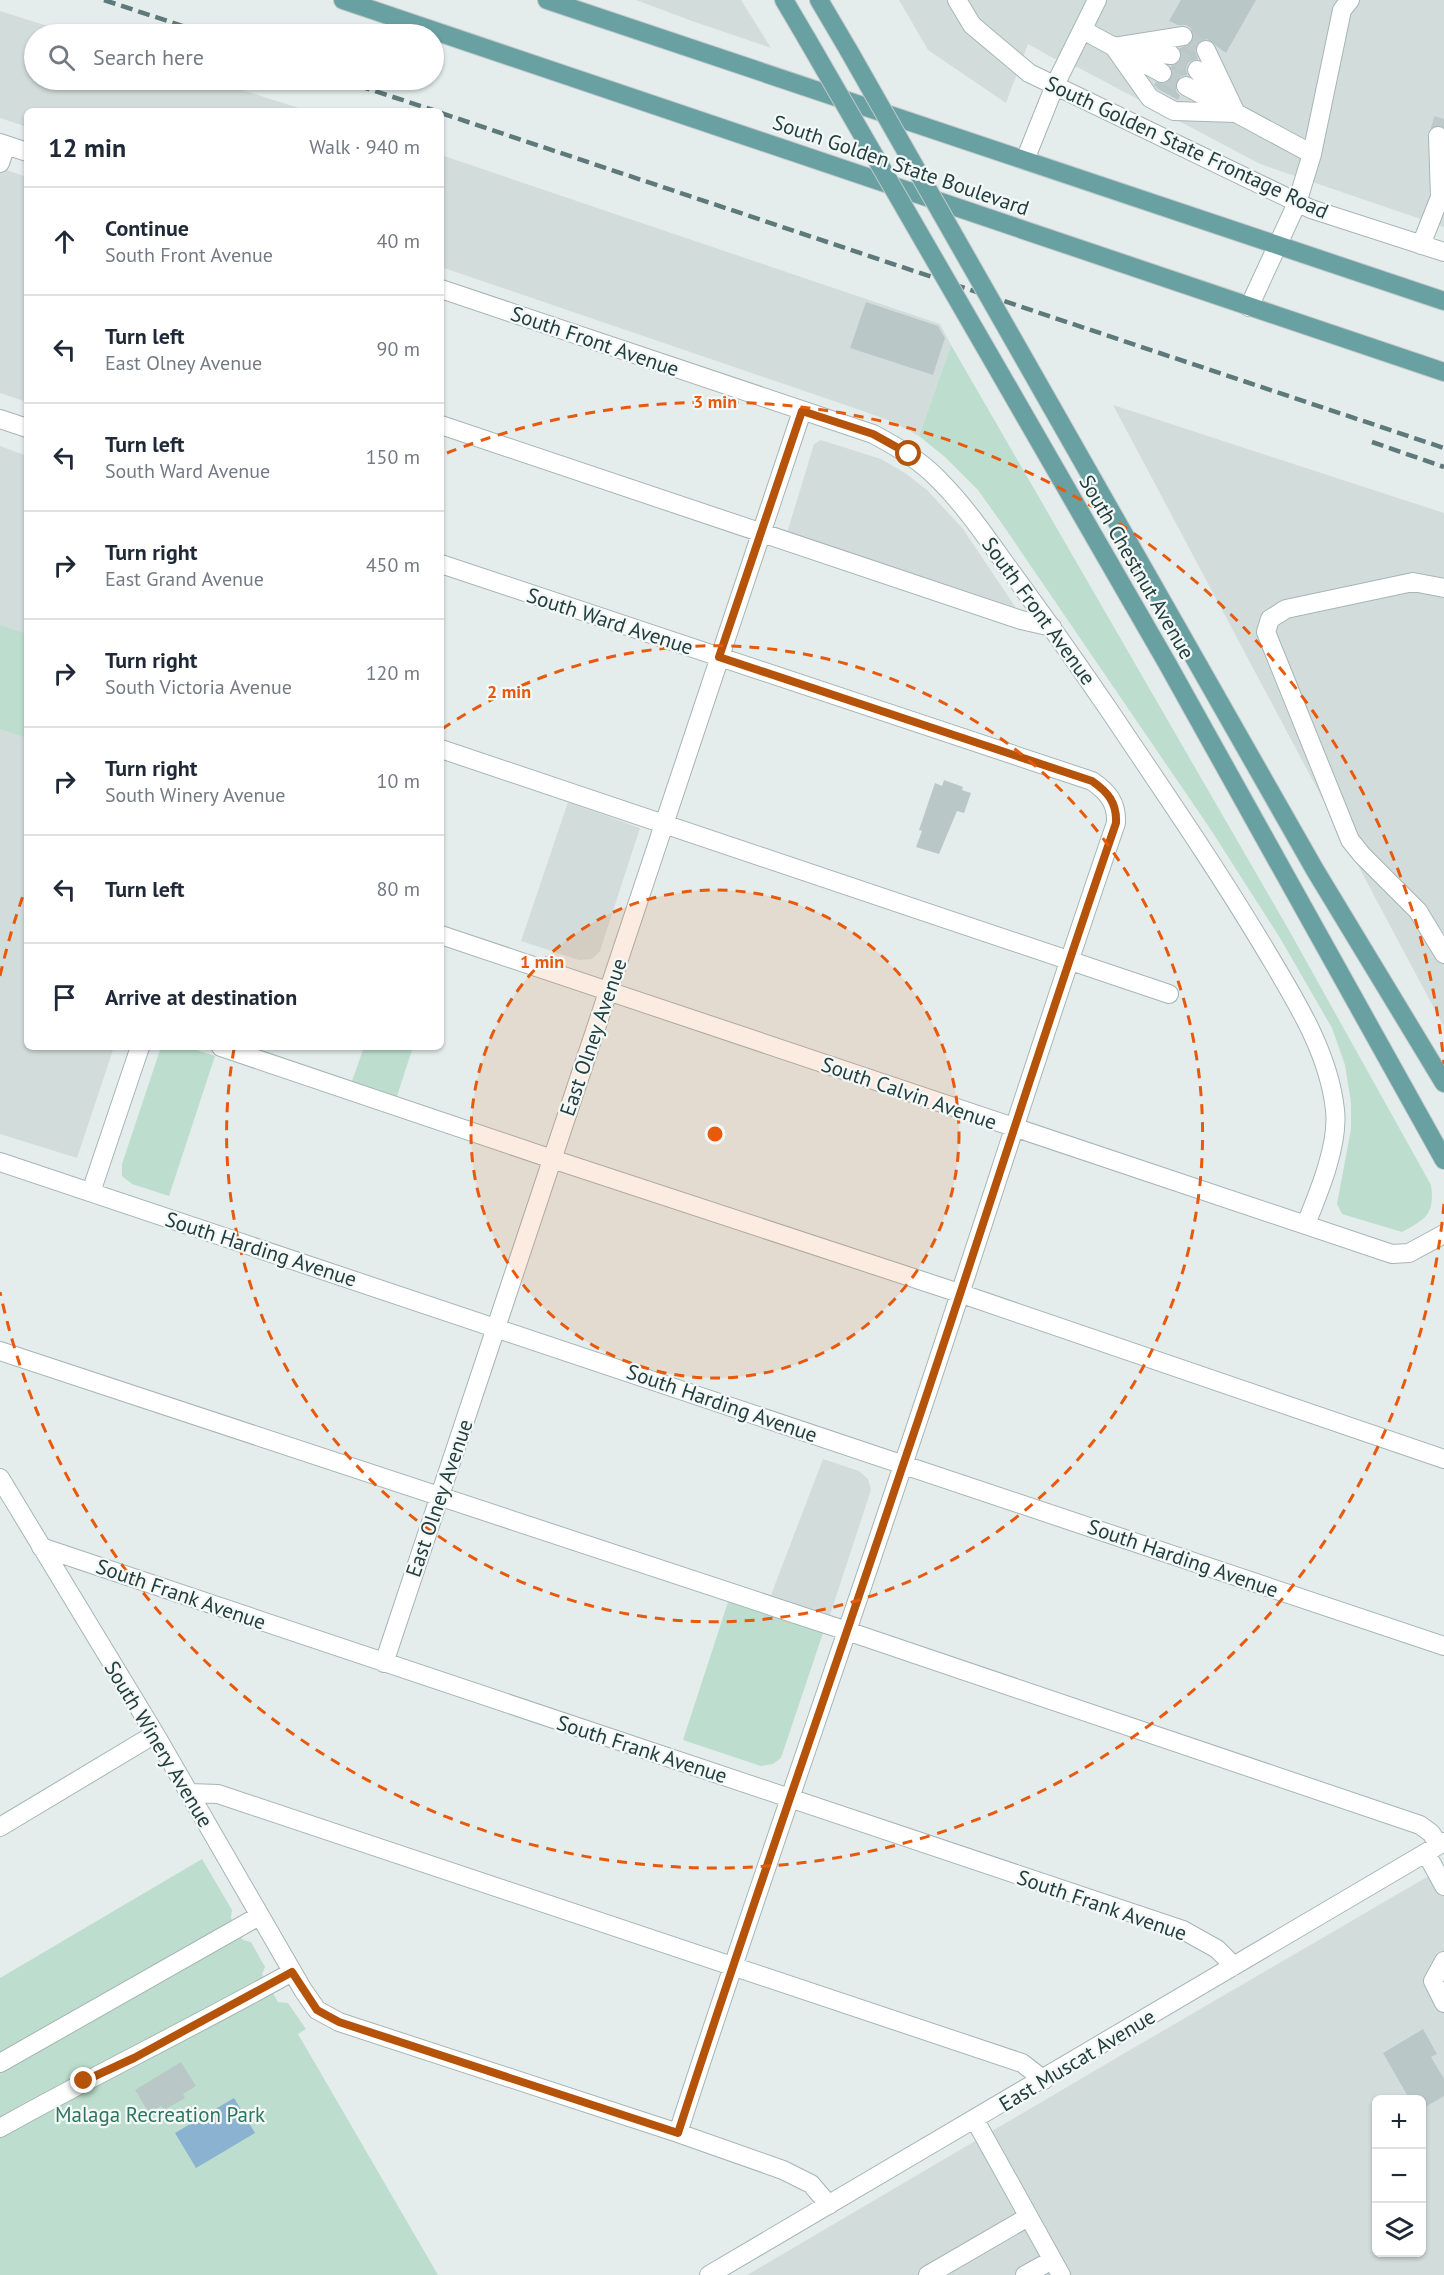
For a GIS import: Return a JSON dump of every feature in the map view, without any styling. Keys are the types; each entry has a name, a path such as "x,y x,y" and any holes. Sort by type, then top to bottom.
{"main road":[{"name":"South Golden State Boulevard","path":"343,0 414,24"},
{"name":"South Golden State Boulevard","path":"547,0 1444,301"},
{"name":"South Chestnut Avenue","path":"784,0 1195,713 1444,1160"},
{"name":"South Chestnut Avenue","path":"819,0 1310,860 1444,1083"},
{"name":"South Golden State Boulevard","path":"444,34 1444,372"}],"street":[{"name":"South Golden State Frontage Road","path":"957,0 972,25 1029,72 1297,203 1444,252"},
{"path":"1025,160 1055,85 1097,0"},
{"path":"1249,307 1297,203 1312,154 1342,10 1350,0"},
{"path":"1083,30 1162,73"},
{"path":"1114,47 1183,36"},
{"path":"1114,47 1171,55"},
{"path":"1114,47 1150,98 1174,111 1236,113"},
{"path":"1206,50 1236,113"},
{"path":"1197,70 1236,113"},
{"path":"1185,86 1312,154"},
{"path":"1421,245 1442,198 1438,136"},
{"path":"0,163 3,144 24,151"},
{"name":"South Front Avenue","path":"444,290 873,434 909,454 938,479 966,510 1052,627 1235,898 1291,993 1316,1042 1329,1078 1335,1111 1333,1143 1306,1224"},
{"name":"East Olney Avenue","path":"384,1663 802,411"},
{"path":"0,419 24,427"},
{"path":"444,426 1021,620 1052,627"},
{"name":"South Ward Avenue","path":"444,565 1092,781 1113,801 1117,812 1116,823 1069,960"},
{"path":"1444,588 1413,582 1286,609 1270,619 1266,632 1350,840 1418,911 1444,954"},
{"path":"444,750 1169,994"},
{"name":"South Calvin Avenue","path":"444,936 1392,1254 1409,1253 1444,1234"},
{"path":"829,2205 811,2184 783,2170 678,2133 732,1966 904,1464 1069,960"},
{"path":"91,1192 139,1050"},
{"path":"230,1050 959,1293 1444,1459"},
{"name":"South Harding Avenue","path":"0,1162 1444,1646"},
{"path":"0,1351 440,1495 1420,1825 1431,1833 1444,1886"},
{"name":"South Winery Avenue","path":"0,1478 155,1734 259,1916 317,2010 339,2022 678,2133"},
{"name":"South Frank Avenue","path":"41,1547 1183,1930 1216,1949 1234,1966"},
{"path":"0,1827 155,1734"},
{"path":"189,1793 218,1794 1022,2063 1044,2080"},
{"name":"East Muscat Avenue","path":"709,2275 1044,2080 1436,1847"},
{"path":"0,2063 259,1916"},
{"path":"1444,1961 1433,1981 1444,2003"},
{"path":"0,2128 84,2081 134,2058 292,1972"},
{"path":"975,2120 1057,2267 1025,2275"},
{"path":"928,2275 1028,2217"}],"shaded area":[{"path":"636,0 741,0 771,48 692,21"},
{"path":"899,0 1444,0 1444,227 1260,164 1079,68 1053,58 1028,44 1006,103 928,50"},
{"path":"0,11 41,24 24,24 24,90 242,90 299,108 24,108 24,126 0,118"},
{"path":"444,156 940,324 951,345 919,436 893,422 444,268"},
{"path":"0,168 24,176 24,401 0,393"},
{"path":"1113,405 1444,513 1444,1027"},
{"path":"821,440 881,459 905,473 927,490 963,529 1016,608 787,533 814,444"},
{"path":"0,446 24,455 24,1050 113,1050 77,1158 0,1134"},
{"path":"568,802 640,828 600,951 592,959 579,960 521,941"},
{"path":"823,1459 859,1471 868,1479 871,1490 830,1615 771,1595"},
{"path":"1444,1867 1444,2275 747,2275 1130,2050"}],"green space":[{"path":"951,345 1290,932 1431,1185 1432,1203 1427,1214 1402,1232 1342,1214 1337,1204 1351,1129 1351,1103 1345,1065 1332,1028 1280,938 1211,830 978,490 945,457 919,436"},
{"path":"0,625 24,633 24,737 0,729"},
{"path":"160,1050 196,1050 215,1056 169,1196 132,1184 122,1176 122,1164"},
{"path":"363,1050 412,1050 397,1096 352,1081"},
{"path":"728,1602 823,1633 781,1758 773,1764 761,1766 683,1740"},
{"name":"Malaga Recreation Park","path":"202,1859 232,1910 231,1918 243,1940 251,1942 265,1967 262,1974 278,2002 288,2003 306,2029 298,2034 438,2275 0,2275 0,1978"}],"water":[{"path":"234,2098 255,2133 196,2168 175,2133"}],"building":[{"path":"1181,0 1256,0 1226,53 1207,39 1197,43 1195,50 1198,59 1189,62 1186,67 1187,75 1181,76 1176,81 1176,91 1180,96 1178,100 1154,85 1156,82 1167,83 1172,79 1171,66 1179,62 1182,57 1179,48 1190,45 1194,39 1191,28 1169,21"},
{"path":"866,302 938,326 945,338 933,375 850,348"},
{"path":"944,780 963,787 962,790 971,793 964,813 957,811 939,854 916,847 922,831 919,830 935,783 942,786"},
{"path":"1423,2029 1437,2054 1431,2057 1444,2079 1444,2096 1426,2107 1426,2095 1407,2095 1383,2053"},
{"path":"181,2062 196,2086 183,2094 185,2098 164,2110 161,2106 149,2113 135,2090"}],"tunnel":[{"path":"1183,36 1206,50"},
{"path":"1171,55 1197,70"},
{"path":"1162,73 1186,86"},
{"path":"1438,136 1444,115"}],"railway":[{"path":"104,0 177,24"},
{"path":"372,90 427,108"},
{"path":"444,114 1444,448"},
{"path":"1372,442 1444,467"}],"route":[{"path":"84,2081 134,2058 292,1972 317,2010 339,2022 678,2133 732,1966 904,1464 1116,823 1117,812 1113,801 1092,781 719,657 802,411 873,434 909,454"}]}
